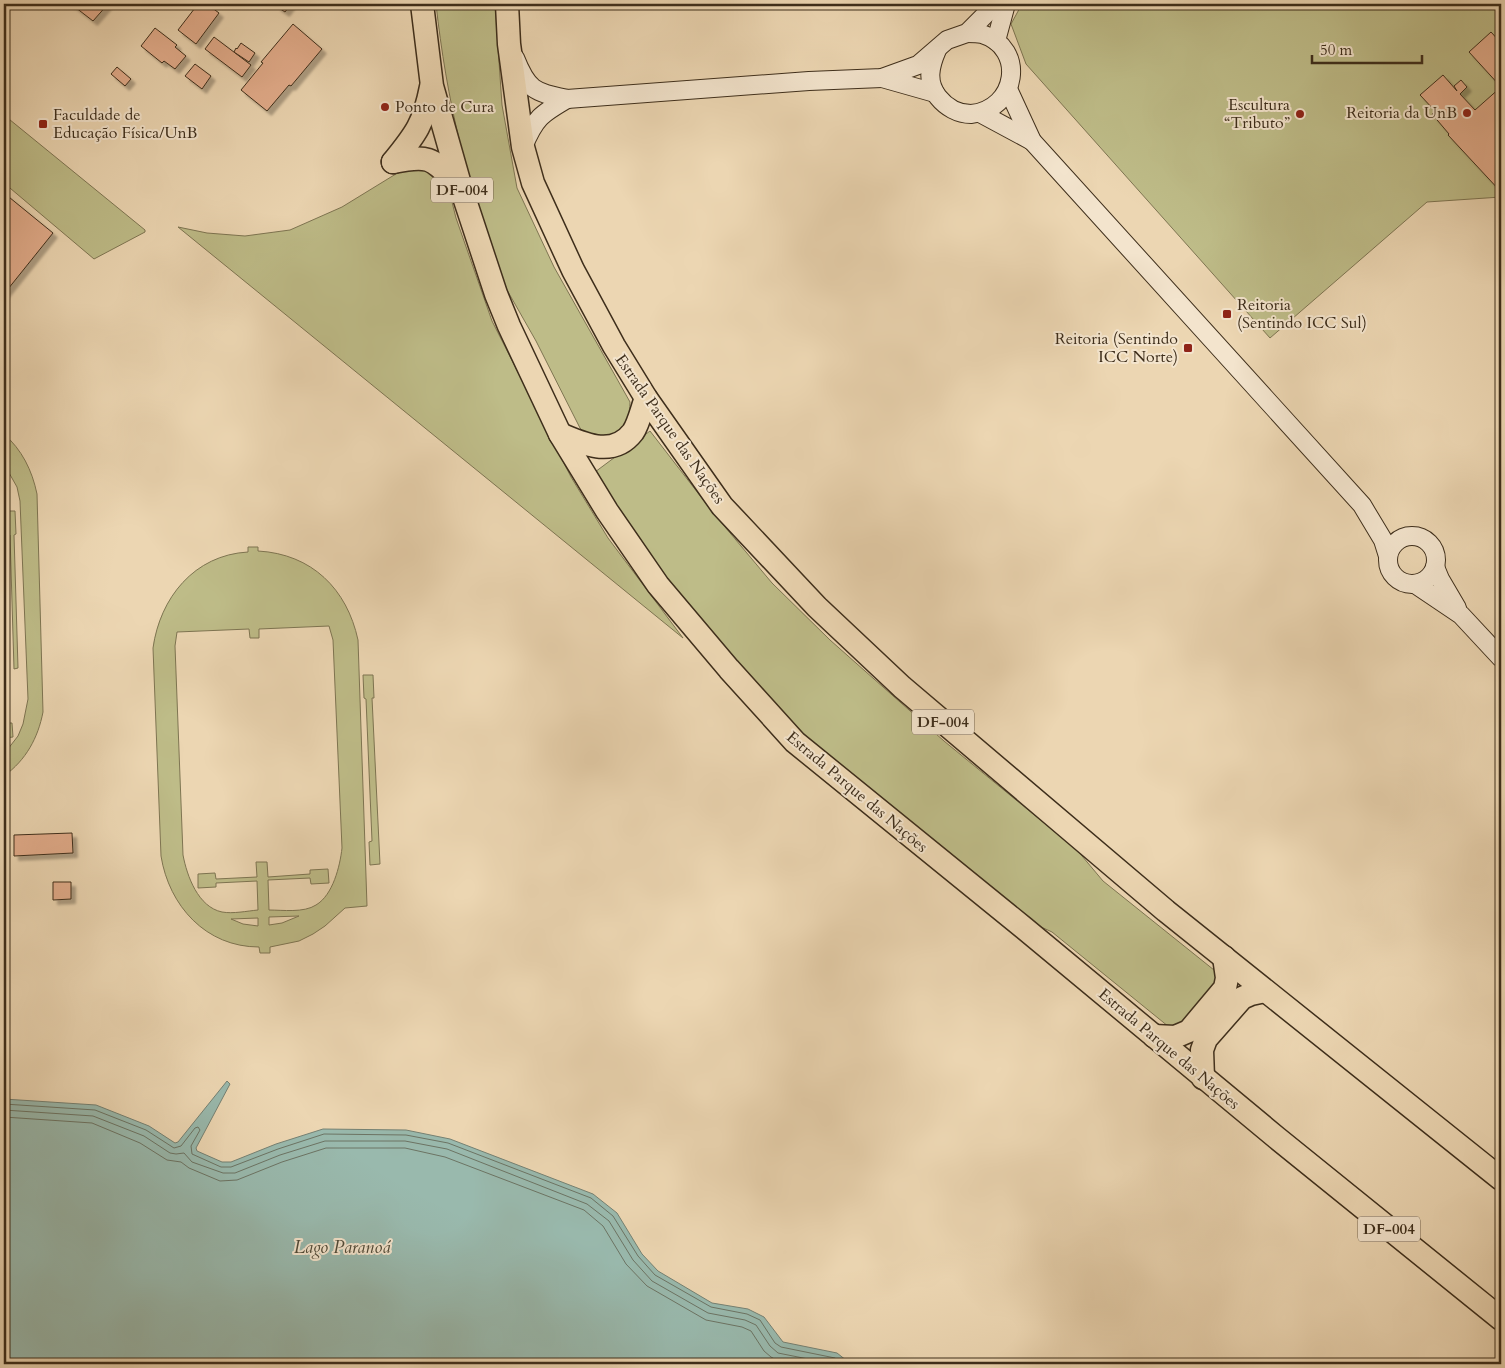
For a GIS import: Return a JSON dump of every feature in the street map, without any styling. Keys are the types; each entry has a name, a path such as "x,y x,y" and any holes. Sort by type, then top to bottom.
{"highway":[{"name":"Estrada Parque das Nações","path":"422,4 432,86 461,188 508,326 560,434 606,512 658,584 729,669 795,742 1203,1078 1501,1319"},
{"name":"Estrada Parque das Nações","path":"508,4 509,44 523,147 533,183 573,270 614,346 646,398 722,506 817,607 909,694 1159,905 1501,1179"},
{"path":"432,86 420,127 393,162 415,158 430,160 438,165 461,188"},
{"path":"560,434 588,445 607,448 620,444 633,432 646,398"},
{"path":"1154,1036 1175,1037 1189,1031 1226,988 1227,978 1224,957"},
{"path":"1203,1078 1202,1050 1206,1039 1242,998 1265,991"}],"street":[{"path":"967,33 996,4"},
{"path":"996,41 1006,4"},
{"path":"509,44 522,76 528,84 535,90 545,94 567,99 809,81 882,78 918,65 947,40 967,33 982,34 996,41 1005,51 1010,63 1012,76 1002,100 992,108 980,113 967,114 954,110 943,103 935,93 930,79 931,64 937,50"},
{"path":"882,78 935,93"},
{"path":"1008,89 1032,141 1362,506 1383,540 1388,563 1393,575 1404,582 1415,584 1461,615"},
{"path":"523,147 529,132 544,112 567,99"},
{"path":"980,113 1032,141"},
{"path":"1362,506 1405,536"},
{"path":"1388,556 1393,544 1405,536 1422,537 1430,543 1436,553 1435,567 1440,579 1461,615 1501,658"},
{"path":"1415,584 1426,580 1435,567"}],"shaded area":[{"path":"436,4 495,4 502,105 517,188 554,267 630,402 626,425 608,440 585,433 580,428 536,341 507,290 501,275 460,143 452,109"},
{"path":"1022,4 1501,4 1501,197 1427,202 1270,338 1026,64 1011,24"},
{"path":"4,115 145,230 145,232 94,259 4,183"},
{"path":"424,167 448,186 456,218 492,321 571,477 608,538 683,638 178,227 207,233 245,236 290,230 342,207 404,169"},
{"path":"650,431 715,515 772,583 830,640 944,741 1077,850 1103,881 1214,970 1219,987 1174,1031 1052,932 1026,920 817,748 742,671 652,559 626,523 595,472"},
{"path":"4,434 25,461 37,494 43,712 38,731 30,748 19,763 4,776 4,754 18,736 23,724 28,699 20,501 17,487 4,464"},
{"path":"7,511 15,511 18,668 14,669 10,535 8,535"},
{"path":"248,547 258,547 258,551 295,559 310,567 324,578 336,590 345,605 353,622 358,640 367,906 345,908 313,934 299,941 270,947 270,953 260,953 259,947 240,945 222,940 193,920 172,891 165,874 161,856 153,648 157,630 163,612 183,582 211,561 229,555 248,552","holes":["329,626 333,640 342,848 335,879 327,894 311,908 269,910 268,880 310,878 311,884 329,883 328,869 310,870 310,874 268,877 267,862 256,862 257,877 216,879 215,873 198,874 198,888 216,887 216,883 257,881 258,910 231,913 214,909 206,904 195,889 187,872 183,855 175,646 177,632 249,629 250,638 259,638 259,629","299,916 282,923 269,925 269,917","258,918 258,926 243,924 231,919"]},
{"path":"363,675 373,675 374,698 372,698 380,864 370,865 369,842 372,841 366,699 364,698"},
{"path":"4,723 12,723 13,737 4,738"}],"water":[{"name":"Lago Paranoá","path":"227,1081 230,1084 196,1148 197,1151 222,1162 231,1162 276,1144 323,1129 406,1130 450,1139 593,1194 617,1213 642,1254 658,1271 712,1303 748,1309 764,1317 783,1342 837,1353 851,1364 4,1364 4,1099 96,1105 149,1126 175,1143 178,1142"}],"building":[{"path":"71,4 108,4 93,21"},
{"path":"198,4 207,4 219,13 196,44 178,30"},
{"path":"278,4 291,4 285,12 276,6"},
{"path":"293,24 322,49 267,111 241,90 263,63 261,62"},
{"path":"155,28 177,45 175,47 186,56 175,69 164,61 162,63 141,46"},
{"path":"1491,32 1501,43 1501,87 1469,52"},
{"path":"214,37 251,65 242,77 205,49"},
{"path":"241,43 255,53 249,62 234,52"},
{"path":"195,64 211,76 202,89 185,76"},
{"path":"117,67 131,79 125,86 111,74"},
{"name":"Reitoria da UnB","path":"1443,75 1457,91 1454,86 1461,80 1467,87 1460,94 1475,110 1501,87 1501,192 1448,135 1432,114 1435,111 1420,95"},
{"path":"4,193 53,233 4,294"},
{"path":"72,833 73,853 14,856 14,835"},
{"path":"53,882 71,882 71,899 53,900"}],"place":[{"name":"Ponto de Cura","path":"385,107"},
{"name":"Reitoria da UnB","path":"1467,113"},
{"name":"Escultura “Tributo”","path":"1300,114"},
{"name":"Faculdade de Educação Física/UnB","path":"43,124"},
{"name":"Reitoria (Sentindo ICC Sul)","path":"1227,314"},
{"name":"Reitoria (Sentindo ICC Norte)","path":"1188,348"}]}
